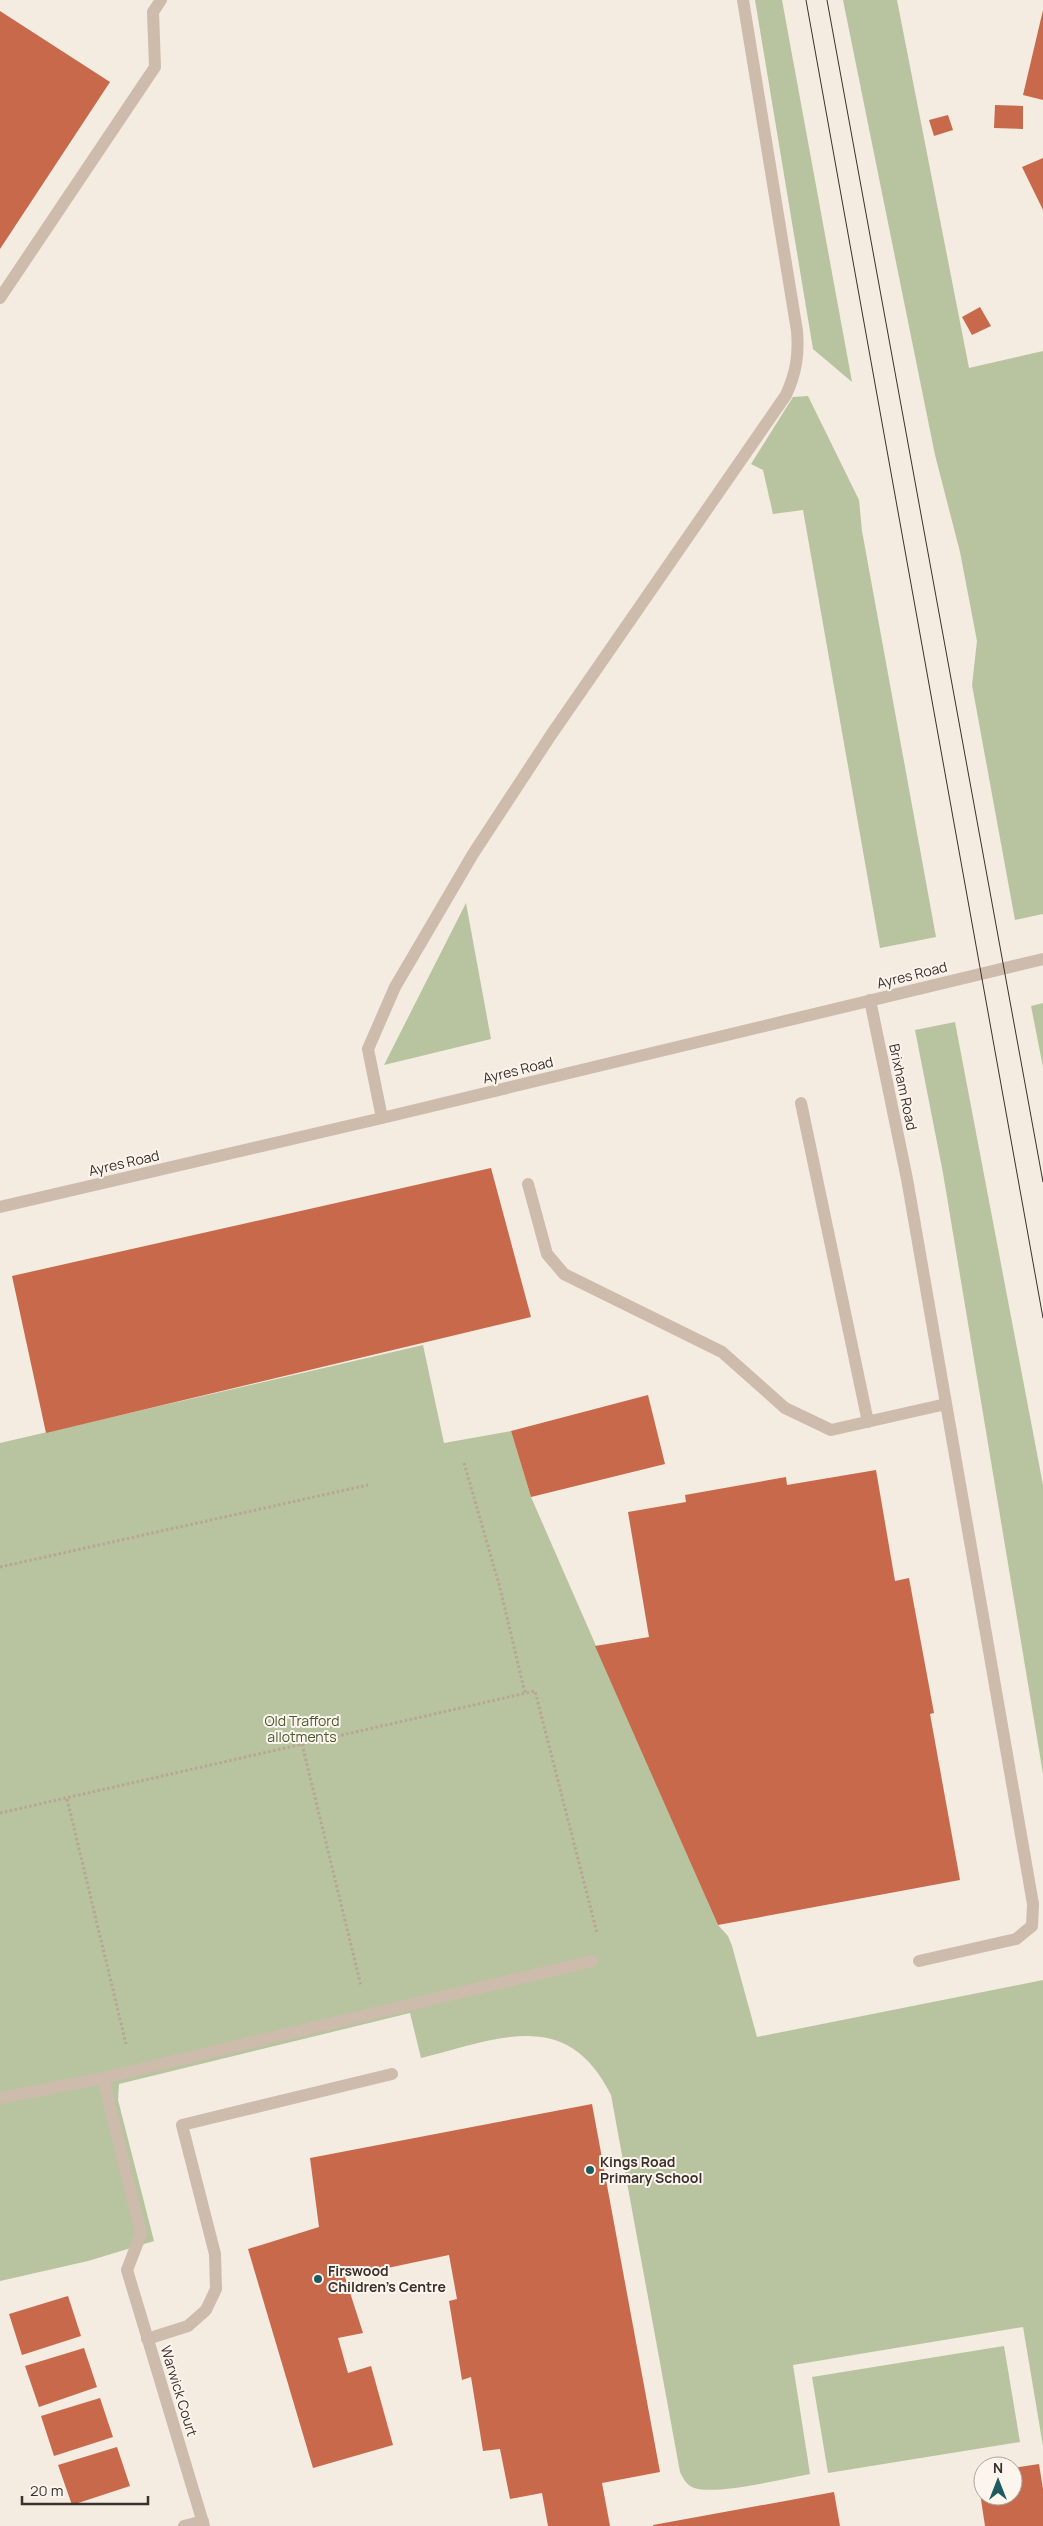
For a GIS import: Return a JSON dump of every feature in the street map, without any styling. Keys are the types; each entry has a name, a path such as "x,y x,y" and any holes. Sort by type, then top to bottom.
{"street":[{"path":"0,298 155,68 153,12 161,0"},
{"path":"382,1118 368,1049 396,987 473,854 551,734 786,395 793,380 798,362 797,331 743,0"},
{"name":"Ayres Road","path":"0,1207 382,1118 1043,959"},
{"name":"Brixham Road","path":"870,1000 907,1180 1033,1904 1032,1926 1016,1939 920,1961"},
{"path":"801,1103 868,1422"},
{"path":"528,1184 547,1254 564,1274 722,1352 785,1408 832,1430 946,1404"},
{"path":"0,2098 133,2072 592,1961"},
{"path":"147,2339 188,2326 206,2310 216,2289 215,2254 182,2125 392,2074"},
{"name":"Warwick Court","path":"103,2078 141,2234 126,2270 204,2523 184,2526"}],"path":[{"path":"464,1463 499,1584 525,1693"},
{"path":"0,1567 368,1485"},
{"path":"0,1813 535,1691 585,1884 600,1951 592,1961"},
{"path":"302,1744 368,2015"},
{"path":"67,1798 133,2072"}],"green space":[{"path":"755,0 782,0 852,382 813,349"},
{"path":"843,0 897,0 969,368 1043,351 1043,914 1015,920 972,685 977,641 960,552 935,455"},
{"path":"808,396 859,500 862,531 936,937 880,948 803,510 773,514 763,470 751,464 793,397"},
{"path":"466,903 491,1039 384,1065"},
{"path":"1043,1003 1043,1067 1031,1006"},
{"path":"955,1022 1043,1485 1043,1774 943,1173 915,1030"},
{"name":"Old Trafford allotments","path":"423,1345 444,1443 511,1431 531,1497 718,1925 728,1936 757,2037 1043,1980 1043,2446 1023,2327 793,2365 810,2474 767,2483 715,2490 690,2486 680,2472 611,2095 593,2067 574,2049 552,2039 528,2036 503,2038 421,2058 410,2013 119,2084 118,2100 154,2241 88,2261 0,2281 0,1443"},
{"path":"1004,2346 1020,2442 828,2473 812,2377"}],"building":[{"path":"1043,10 1043,100 1023,95"},
{"path":"0,11 110,82 0,249"},
{"path":"995,105 1023,106 1023,129 994,128"},
{"path":"948,115 953,130 934,136 929,120"},
{"path":"1043,158 1043,210 1022,167"},
{"path":"980,307 991,326 972,335 962,317"},
{"path":"491,1168 531,1317 46,1433 12,1276"},
{"path":"648,1395 665,1464 531,1497 511,1431"},
{"path":"876,1470 895,1581 909,1578 934,1713 930,1714 960,1880 718,1925 595,1646 649,1637 628,1512 686,1502 685,1495 786,1477 787,1485"},
{"path":"592,2104 660,2472 602,2483 610,2526 548,2526 542,2493 510,2499 500,2449 483,2451 471,2377 462,2380 449,2301 457,2299 449,2255 345,2277 363,2333 338,2338 348,2373 371,2366 393,2445 313,2468 248,2249 319,2227 310,2158"},
{"path":"68,2296 81,2336 22,2355 9,2314"},
{"path":"84,2348 97,2387 39,2407 25,2366"},
{"path":"100,2398 113,2437 54,2456 41,2416"},
{"path":"117,2447 130,2486 72,2505 58,2465"},
{"path":"1039,2464 1043,2489 1043,2526 985,2526 982,2506 1023,2506 1023,2466"},
{"path":"834,2492 840,2526 653,2526 653,2525"}],"tram line":[{"path":"806,0 1043,1318"},
{"path":"827,0 1043,1182"}],"place":[{"name":"Kings Road Primary School","path":"590,2170"},
{"name":"Firswood Children's Centre","path":"318,2279"}]}
